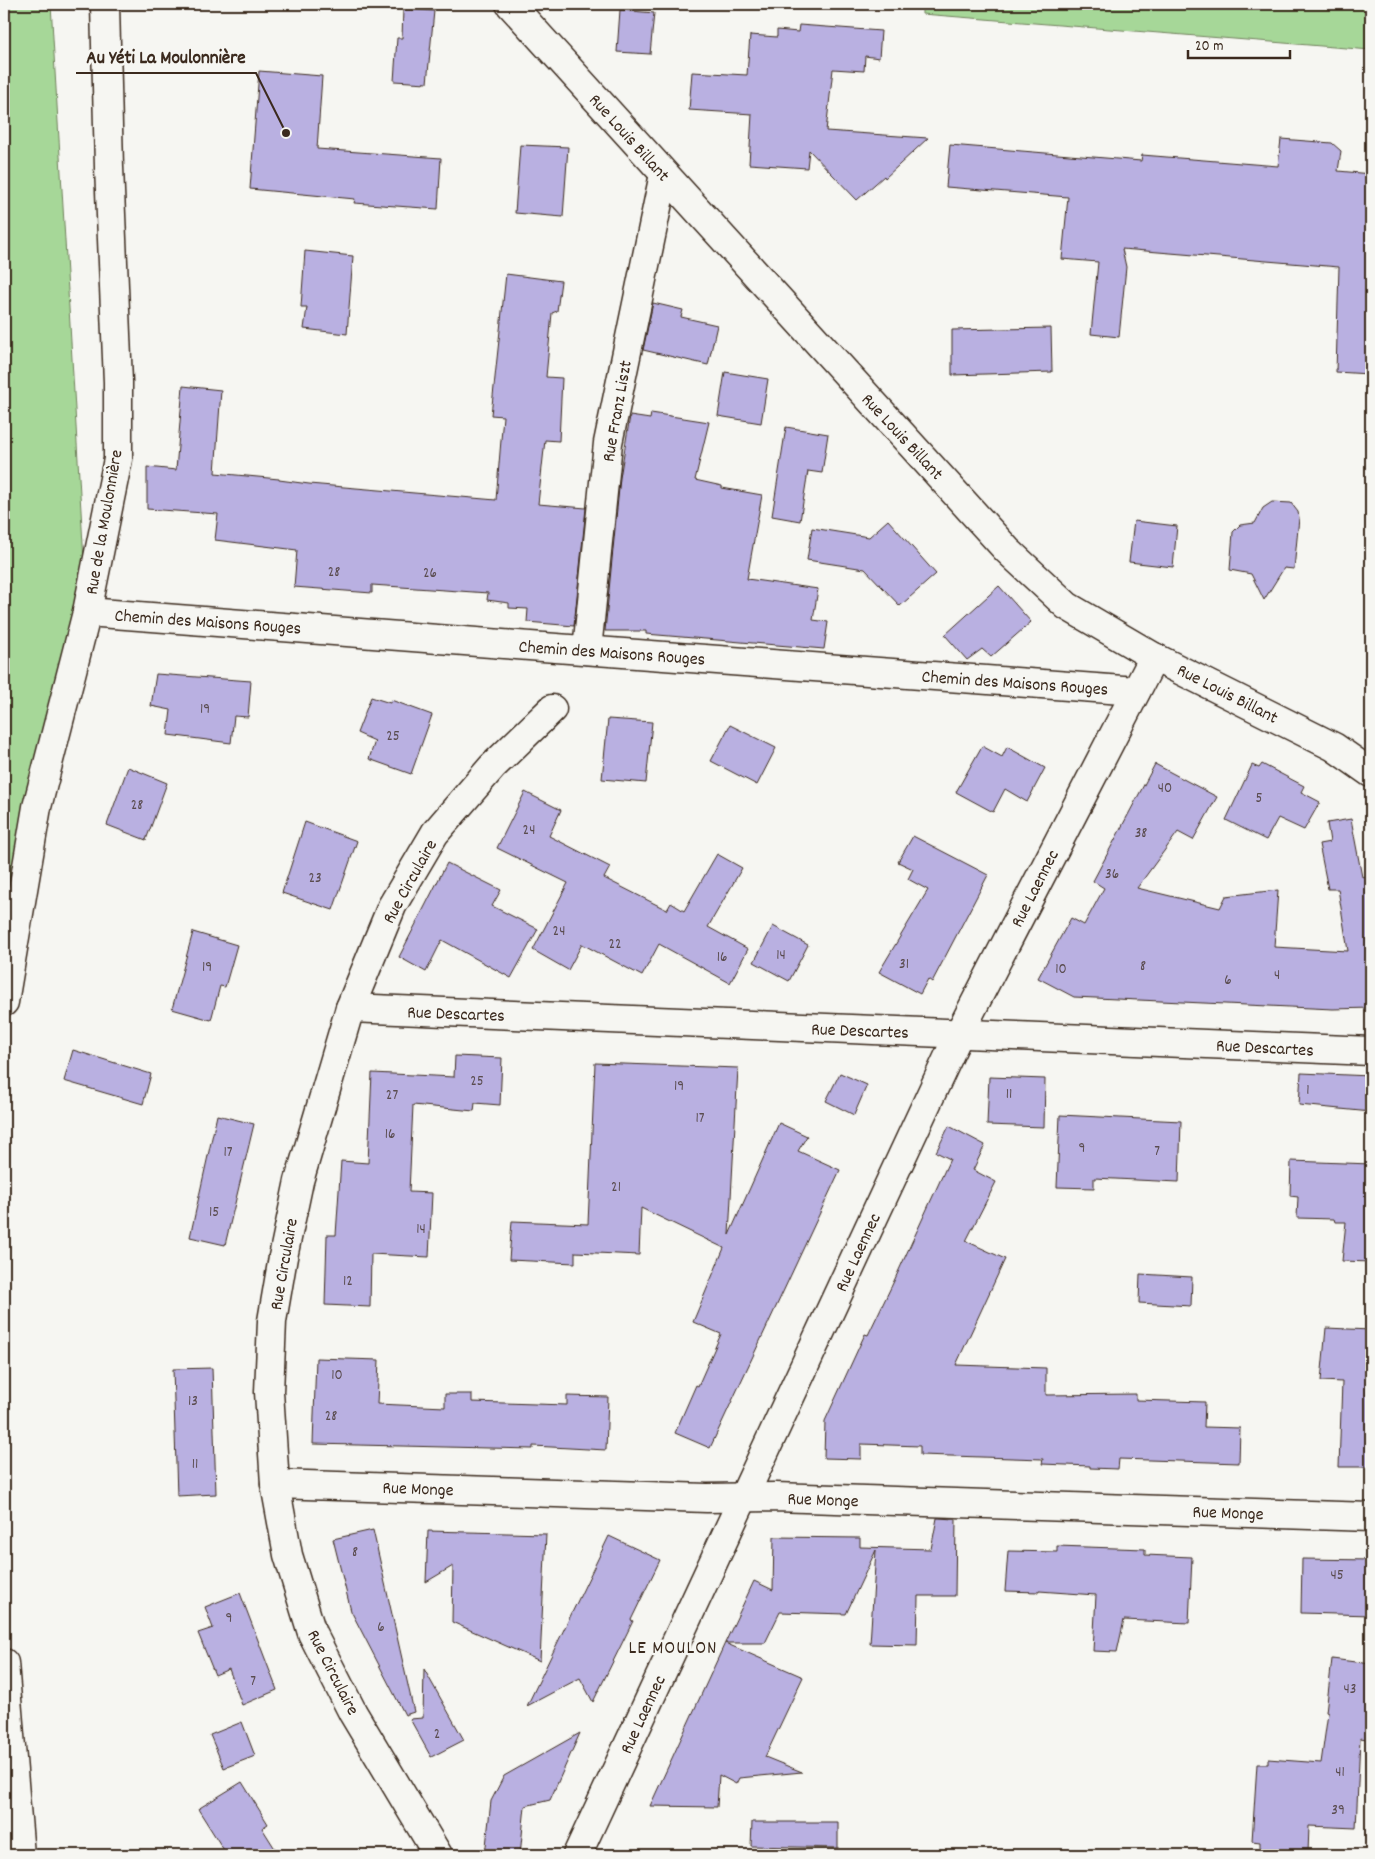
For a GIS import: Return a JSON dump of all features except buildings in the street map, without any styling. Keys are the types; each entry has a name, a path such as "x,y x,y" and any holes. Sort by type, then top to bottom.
{"street":[{"name":"Rue de la Moulonnière","path":"4,1002 37,807 87,612 118,459 118,382 109,167 105,4"},
{"name":"Rue Louis Billant","path":"510,4 1007,550 1067,606 1154,657 1334,747 1371,773"},
{"name":"Rue Franz Liszt","path":"587,650 608,443 664,174"},
{"name":"Chemin des Maisons Rouges","path":"87,612 1136,690"},
{"name":"Rue Laennec","path":"577,1855 959,1034 1154,657"},
{"name":"Rue Circulaire","path":"438,1855 353,1713 312,1633 288,1555 275,1484 269,1392 272,1321 282,1257 299,1181 350,1008 392,906 435,834 492,767 552,709"},
{"name":"Rue Descartes","path":"350,1008 1371,1052"},
{"name":"Rue Monge","path":"275,1484 1371,1517"},
{"path":"4,1663 20,1855"}],"green space":[{"path":"4,4 51,4 87,612 4,1002"},
{"path":"922,4 1371,4 1371,50 922,14"}],"place":[{"name":"Au Yéti La Moulonnière","path":"286,133"}],"district":[{"name":"LE MOULON","path":"673,1646"}]}
